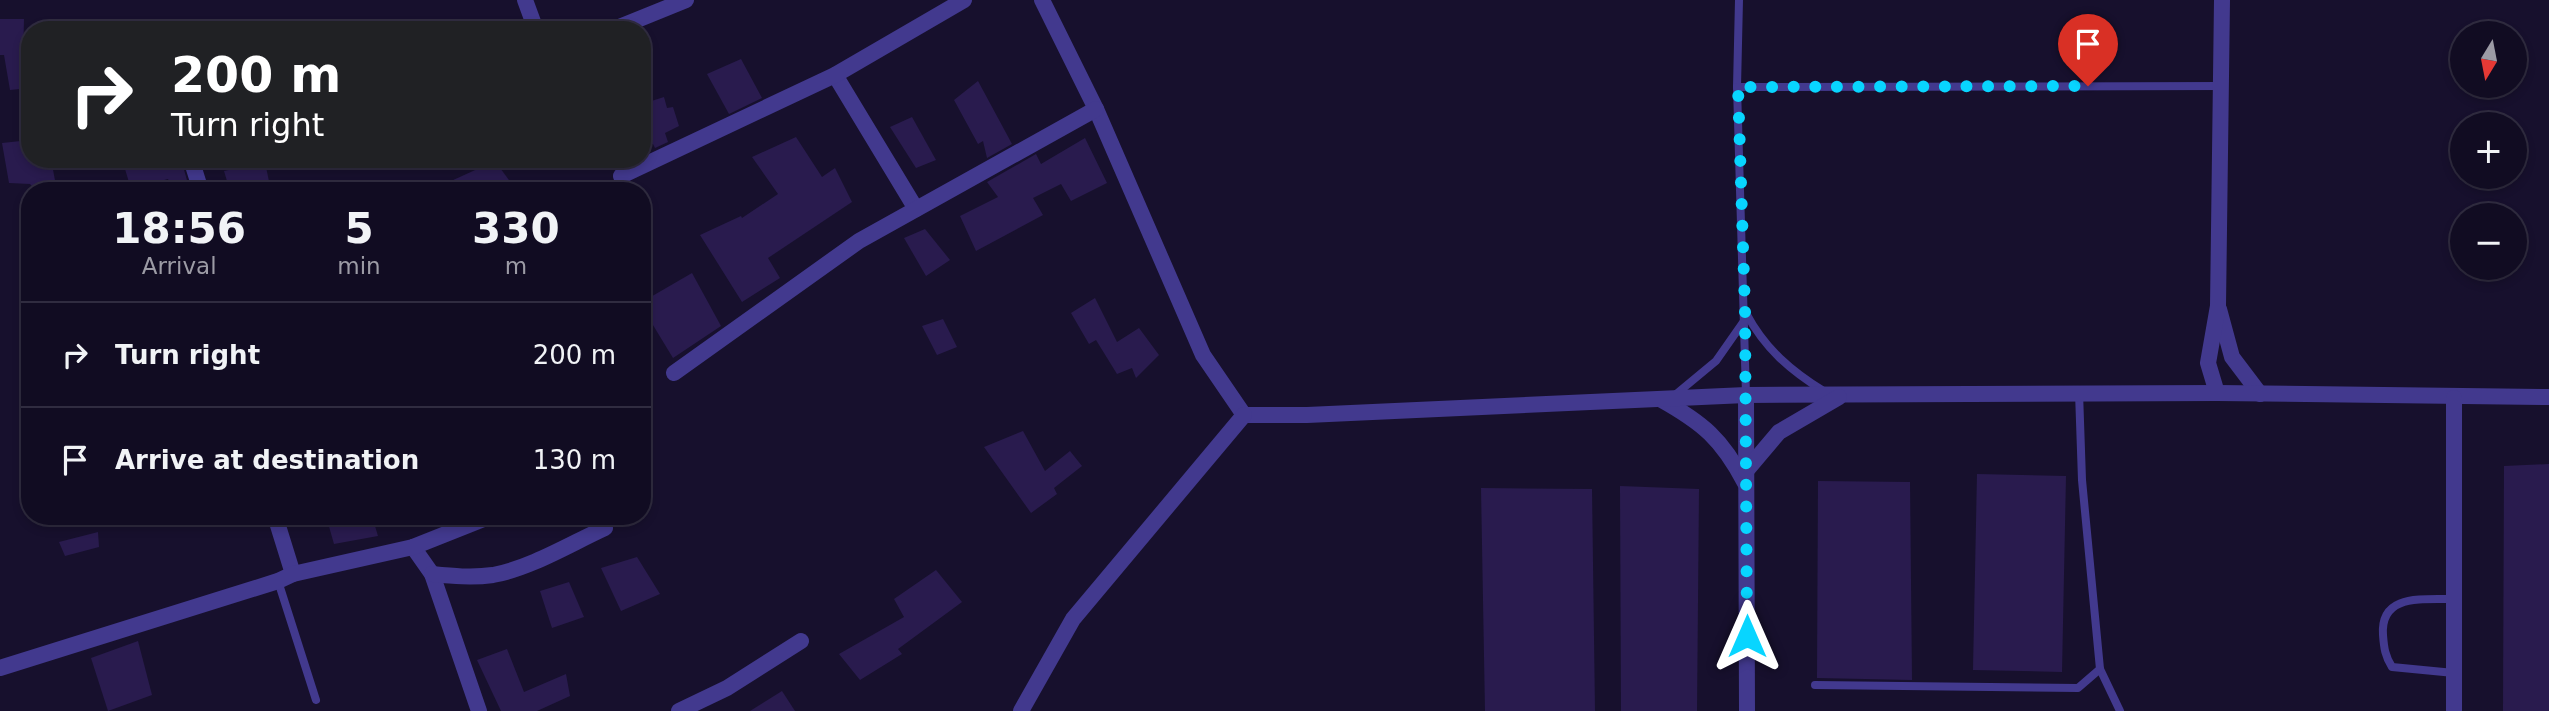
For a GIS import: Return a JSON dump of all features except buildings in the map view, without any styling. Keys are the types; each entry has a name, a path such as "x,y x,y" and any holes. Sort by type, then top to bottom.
{"street":[{"path":"525,0 533,21"},
{"path":"634,21 686,0"},
{"path":"651,162 835,75 964,0"},
{"path":"1042,0 1096,109 1203,355 1244,415"},
{"path":"2217,393 2208,363 2218,306 2223,86 2222,0"},
{"path":"835,75 916,209"},
{"path":"674,373 859,241 1096,109"},
{"path":"621,176 638,168"},
{"path":"2218,306 2232,357 2244,377 2260,394"},
{"path":"1244,415 1321,415 1746,395 2217,393 2549,397"},
{"path":"1746,395 1747,711"},
{"path":"1746,478 1779,432 1836,395"},
{"path":"2454,397 2454,711"},
{"path":"1665,399 1717,438 1746,478"},
{"path":"1021,711 1073,619 1244,415"},
{"path":"278,525 293,574"},
{"path":"0,668 278,582 293,574 413,547 468,525"},
{"path":"432,575 494,575 522,566 606,528"},
{"path":"413,547 432,575 479,711"},
{"path":"679,711 727,688 802,641"}],"lane":[{"path":"1739,0 1738,87 1746,395"},
{"path":"1738,87 2223,86"},
{"path":"1745,310 1755,331 1783,363 1836,395"},
{"path":"1665,399 1716,361 1744,321"},
{"path":"2079,393 2082,480 2101,669 2120,711"},
{"path":"278,582 316,700"},
{"path":"2454,599 2399,602 2388,609 2382,621 2385,656 2392,667 2454,673"},
{"path":"1815,685 2078,688 2101,669"}],"route":[{"path":"1747,636 1745,310 1738,87 2088,86"}]}
